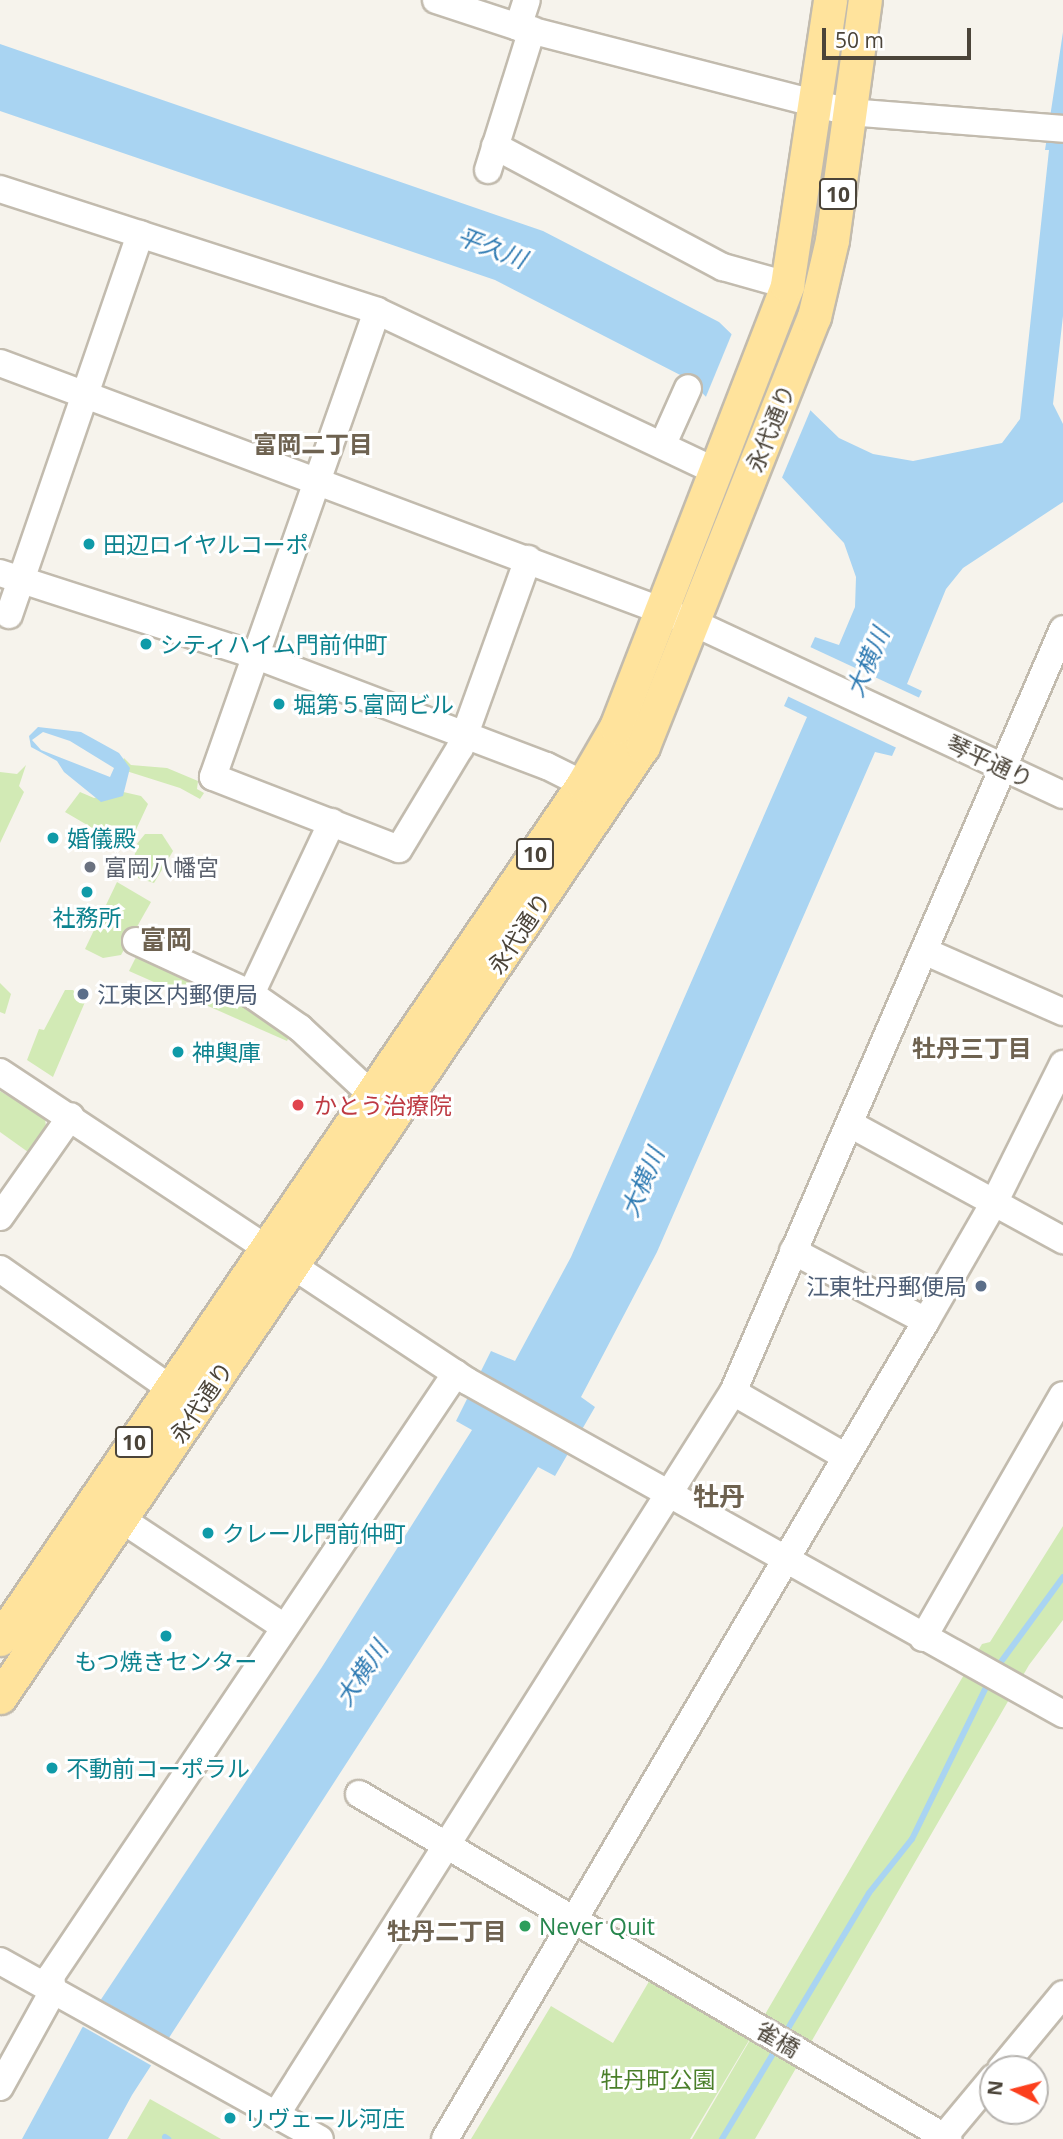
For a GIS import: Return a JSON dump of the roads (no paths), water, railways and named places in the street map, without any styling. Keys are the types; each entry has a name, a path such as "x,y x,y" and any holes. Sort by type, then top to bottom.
{"main road":[{"name":"永代通り","path":"0,1697 627,774 677,616 714,470 787,285 830,0"},
{"name":"永代通り","path":"0,1639 583,784 677,616 758,455 825,279 865,0"}],"street":[{"path":"438,0 525,28 815,100 849,112 1051,129"},
{"path":"527,0 525,28 492,158 723,267 787,285"},
{"path":"0,189 377,311 714,470"},
{"path":"9,615 10,577 87,395 140,234"},
{"path":"377,311 213,777 399,849 466,734 528,559"},
{"name":"琴平通り","path":"0,363 677,616 1063,795"},
{"path":"663,444 688,388"},
{"path":"10,577 257,656 466,734 583,784"},
{"path":"276,2115 733,1392 1063,629"},
{"path":"251,994 331,822"},
{"path":"136,941 251,994 300,1028 371,1094"},
{"path":"924,951 1063,1012"},
{"path":"444,2139 926,1321 995,1201 1063,1064"},
{"path":"0,1072 295,1263 462,1377 966,1663 1063,1714"},
{"path":"0,1217 71,1116"},
{"path":"850,1124 1063,1240"},
{"path":"793,1251 926,1321"},
{"path":"0,1269 170,1388"},
{"path":"0,2087 52,1991 51,1976 285,1628 462,1377"},
{"path":"733,1392 846,1457"},
{"path":"922,1638 1063,1395"},
{"path":"121,1519 285,1628"},
{"name":"雀橋","path":"359,1794 945,2138"},
{"path":"0,1961 165,2056 320,2139"},
{"path":"1013,2055 1063,1994"},
{"path":"945,2138 979,2096"}],"water":[{"path":"1063,32 1063,316 1053,404 1063,424 1063,502 963,568 946,589 907,684 922,691 892,756 875,752 657,1252 581,1397 595,1407 555,1476 538,1467 132,2095 108,2139 22,2139 82,2028 322,1667 472,1430 456,1421 491,1351 515,1361 571,1257 807,717 784,706 815,637 839,645 855,607 856,577 844,543 690,380 495,280 0,111 0,44 543,231 719,322 839,438 873,454 913,461 1002,443 1020,419 1049,150 1045,150"},
{"path":"38,727 81,732 119,753 130,768 123,796 101,802 64,772 57,761 31,747 29,736","holes":["43,732 70,741 114,768 110,777 41,750 32,740"]}],"waterway":[{"path":"995,1670 1063,1577"},
{"path":"784,2035 869,1893 912,1839 990,1679"},
{"path":"722,2139 777,2047"}],"place":[{"name":"田辺ロイヤルコーポ","path":"89,544"},
{"name":"シティハイム門前仲町","path":"146,644"},
{"name":"堀第５富岡ビル","path":"279,704"},
{"name":"婚儀殿","path":"53,838"},
{"name":"富岡八幡宮","path":"90,867"},
{"name":"社務所","path":"87,892"},
{"name":"江東区内郵便局","path":"83,994"},
{"name":"神輿庫","path":"178,1052"},
{"name":"かとう治療院","path":"298,1105"},
{"name":"江東牡丹郵便局","path":"981,1286"},
{"name":"クレール門前仲町","path":"208,1533"},
{"name":"もつ焼きセンター","path":"166,1636"},
{"name":"不動前コーポラル","path":"52,1768"},
{"name":"Never Quit","path":"525,1926"},
{"name":"リヴェール河庄","path":"230,2118"}],"district":[{"name":"富岡二丁目","path":"313,444"},
{"name":"富岡","path":"166,940"},
{"name":"牡丹三丁目","path":"972,1048"},
{"name":"牡丹","path":"719,1497"},
{"name":"牡丹二丁目","path":"447,1931"}],"water label":[{"name":"平久川","path":"492,247"},
{"name":"大横川","path":"867,662"},
{"name":"大横川","path":"642,1182"},
{"name":"大横川","path":"361,1673"}],"park label":[{"name":"牡丹町公園","path":"658,2079"}]}
